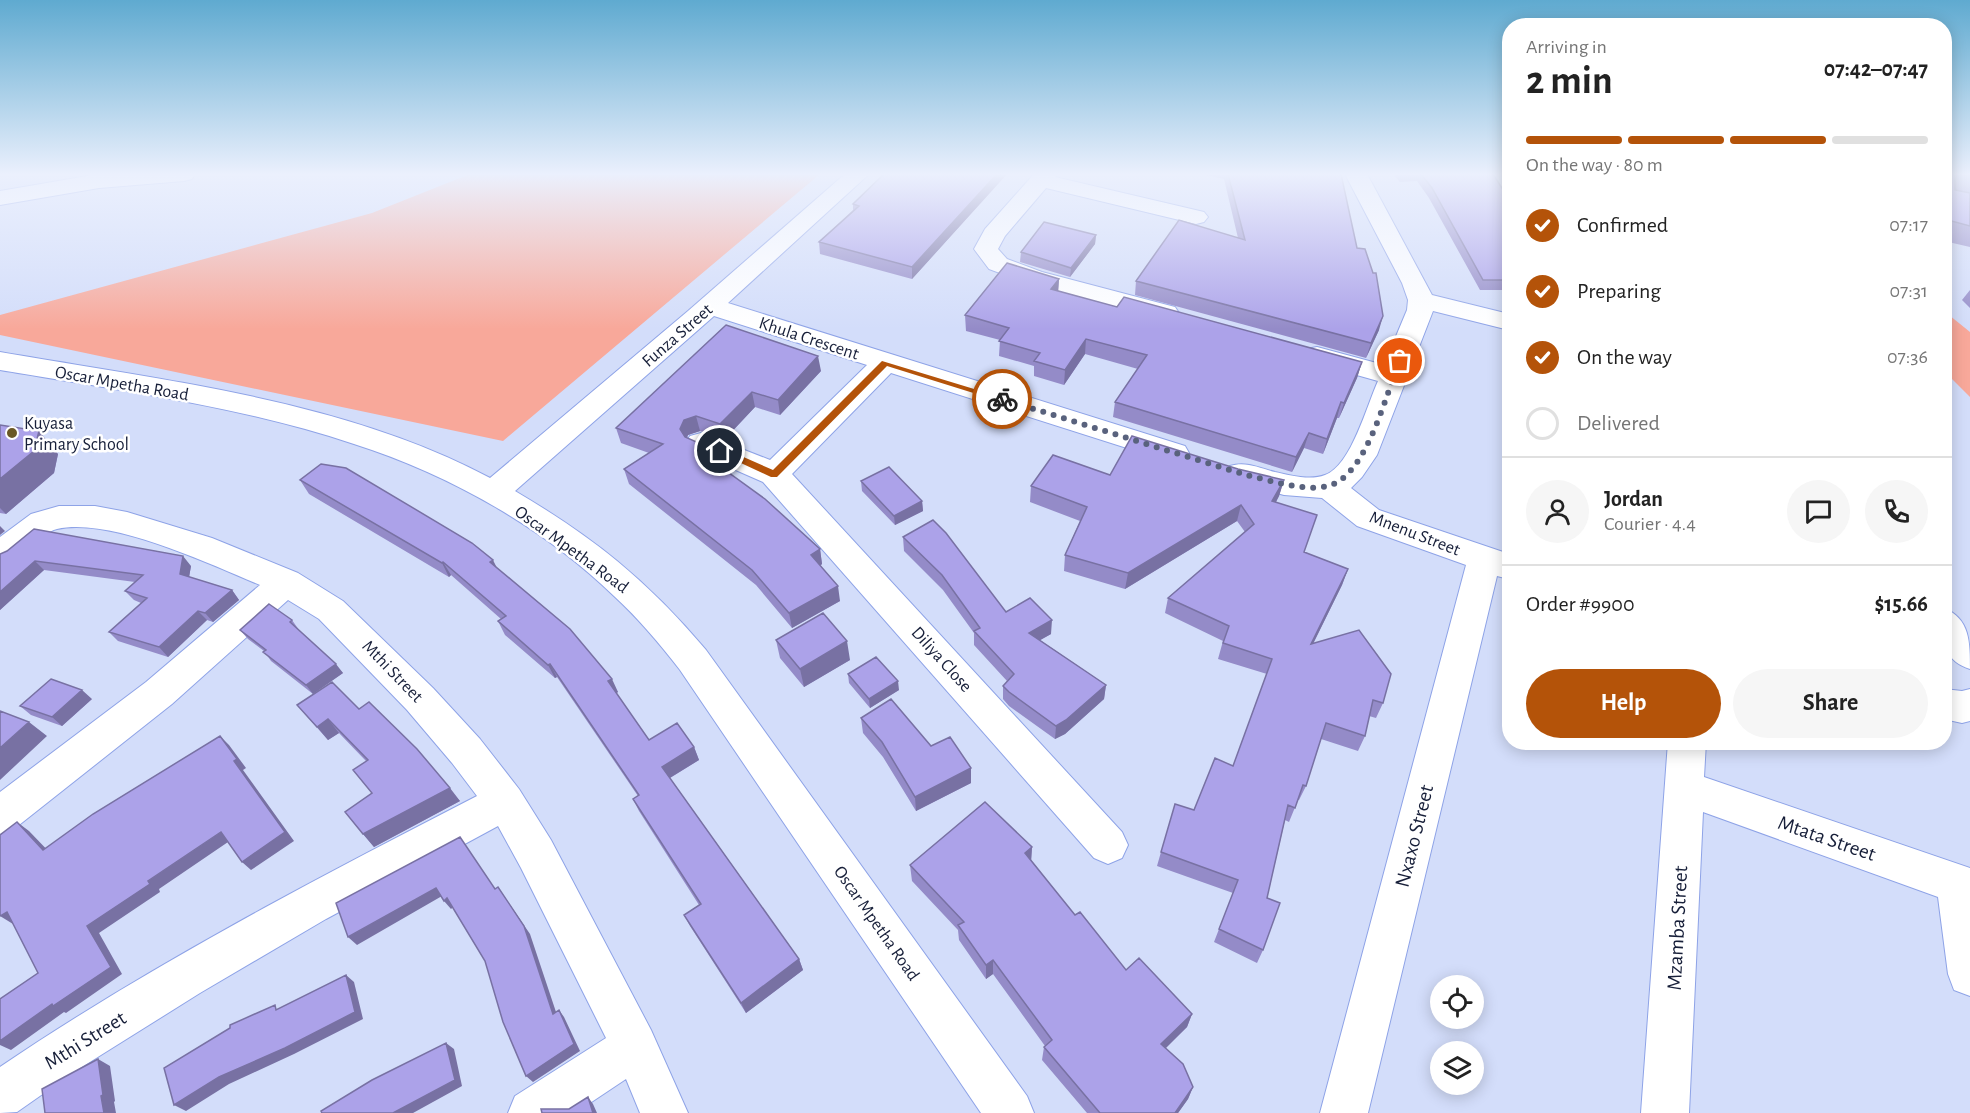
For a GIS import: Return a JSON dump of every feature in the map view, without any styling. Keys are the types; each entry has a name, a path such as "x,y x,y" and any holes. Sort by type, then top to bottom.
{"street":[{"name":"Funza Street","path":"493,493 800,226"},
{"path":"1001,226 986,249 998,264 1033,277 1191,320"},
{"path":"1328,486 1352,471 1362,455 1393,375 1413,332 1421,300 1415,283 1384,226"},
{"path":"1421,300 1502,320"},
{"name":"Khula Crescent","path":"710,306 1209,464 1281,483 1328,486"},
{"path":"1292,348 1393,375"},
{"name":"Oscar Mpetha Road","path":"0,361 186,394 307,419 419,456 528,513 619,581 648,609 687,653 749,738 1010,1113"},
{"path":"774,474 885,363"},
{"name":"Diliya Close","path":"702,443 774,474 1108,845"},
{"name":"Mnenu Street","path":"1328,486 1368,518 1496,563"},
{"name":"Mthi Street","path":"0,554 42,522 59,517 95,517 127,524 200,547 286,582 331,610 420,699 466,751 505,802 536,854 635,1046 664,1113"},
{"name":"Nxaxo Street","path":"1344,1113 1496,563"},
{"path":"0,816 159,693 286,582"},
{"path":"1952,632 1970,655"},
{"path":"1952,705 1962,707 1970,705"},
{"name":"Mzamba Street","path":"1665,1113 1687,750"},
{"name":"Mtata Street","path":"1685,788 1964,886"},
{"name":"Mthi Street","path":"0,1095 67,1050 226,952 326,896 505,802"},
{"path":"1964,886 1970,974"},
{"path":"532,1113 635,1046"}],"shaded area":[{"path":"325,226 758,226 503,441 0,335 0,315"},
{"path":"1952,317 1970,332 1970,397 1952,379"}],"building":[{"path":"837,226 950,226 912,267 819,242"},
{"path":"1041,226 1060,226 1096,235 1071,268 1021,252"},
{"path":"1175,226 1199,226 1245,240 1241,226 1352,226 1357,248 1365,249 1373,273 1376,273 1383,316 1371,343 1136,281"},
{"path":"1453,226 1502,226 1502,280 1483,280"},
{"path":"1007,263 1059,279 1051,289 1117,307 1124,297 1362,362 1344,403 1341,402 1327,439 1309,433 1296,457 1115,402 1147,355 1086,339 1065,370 1034,361 1040,353 999,341 1009,328 965,315"},
{"path":"726,325 818,356 778,400 752,392 720,424 696,416 684,420 680,429 685,437 701,444 696,449 765,499 820,549 811,555 838,586 789,613 752,570 624,469 663,444 616,428"},
{"path":"0,425 39,431 34,451 0,479"},
{"path":"1132,436 1238,469 1284,480 1272,501 1317,515 1304,552 1348,569 1311,644 1359,630 1391,674 1383,703 1373,700 1365,736 1326,723 1306,786 1303,785 1295,808 1288,805 1267,898 1280,903 1263,950 1219,929 1238,880 1161,852 1175,804 1194,810 1215,758 1233,766 1272,659 1223,643 1229,626 1168,598 1254,524 1241,505 1128,573 1065,555 1087,507 1031,486 1053,455 1110,475"},
{"path":"321,464 346,468 472,543 493,560 490,562 570,629 612,679 608,681 649,740 677,723 694,747 662,767 799,959 741,1003 684,915 701,904 633,799 639,795 550,664 548,665 498,621 506,616 443,562 300,480"},
{"path":"889,467 922,501 894,516 861,481"},
{"path":"933,520 946,533 1006,612 1030,598 1052,620 1029,633 1106,685 1066,720 1056,726 1003,686 1014,674 974,631 980,628 942,575 903,537"},
{"path":"34,529 183,556 180,574 232,590 205,613 198,611 159,647 109,632 147,598 125,591 143,575 35,561 0,592 0,554"},
{"path":"269,604 292,620 290,622 336,664 306,685 263,652 266,650 240,630"},
{"path":"823,613 847,641 800,669 776,640"},
{"path":"876,657 898,681 869,699 848,674"},
{"path":"51,679 82,690 52,717 20,706"},
{"path":"332,682 359,709 369,702 417,749 450,788 363,834 345,812 372,793 353,770 368,760 328,719 317,727 297,705"},
{"path":"891,699 931,746 950,737 971,768 915,797 882,742 861,718"},
{"path":"0,711 29,722 0,748"},
{"path":"220,736 237,759 234,761 285,832 242,862 221,832 148,881 150,884 87,926 111,967 53,1006 52,1004 0,1041 0,999 38,973 7,912 0,916 0,835 17,822 43,850 93,814"},
{"path":"985,802 1032,847 1025,853 1075,915 1080,912 1126,970 1139,958 1192,1014 1161,1044 1183,1064 1193,1087 1175,1113 1100,1113 1044,1047 1052,1040 993,960 986,965 958,925 964,922 910,865"},
{"path":"460,837 495,889 498,887 524,926 553,1014 559,1010 574,1044 526,1076 503,1022 485,961 447,898 444,901 436,888 348,937 336,903"},
{"path":"346,975 355,1012 285,1048 219,1077 174,1105 164,1068 230,1028 230,1025 275,1005 276,1010"},
{"path":"446,1043 455,1080 393,1113 322,1113 321,1111 372,1080"},
{"path":"98,1059 104,1113 45,1113 42,1089"},
{"path":"588,1097 593,1113 542,1113 541,1109 569,1109"}],"way so far":[{"path":"1002,399 1246,475 1281,483 1328,486 1352,471 1362,455 1400,361"}],"place":[{"name":"Kuyasa Primary School","path":"12,433"}],"route":[{"path":"720,451 774,474 885,363 1002,399"}]}
